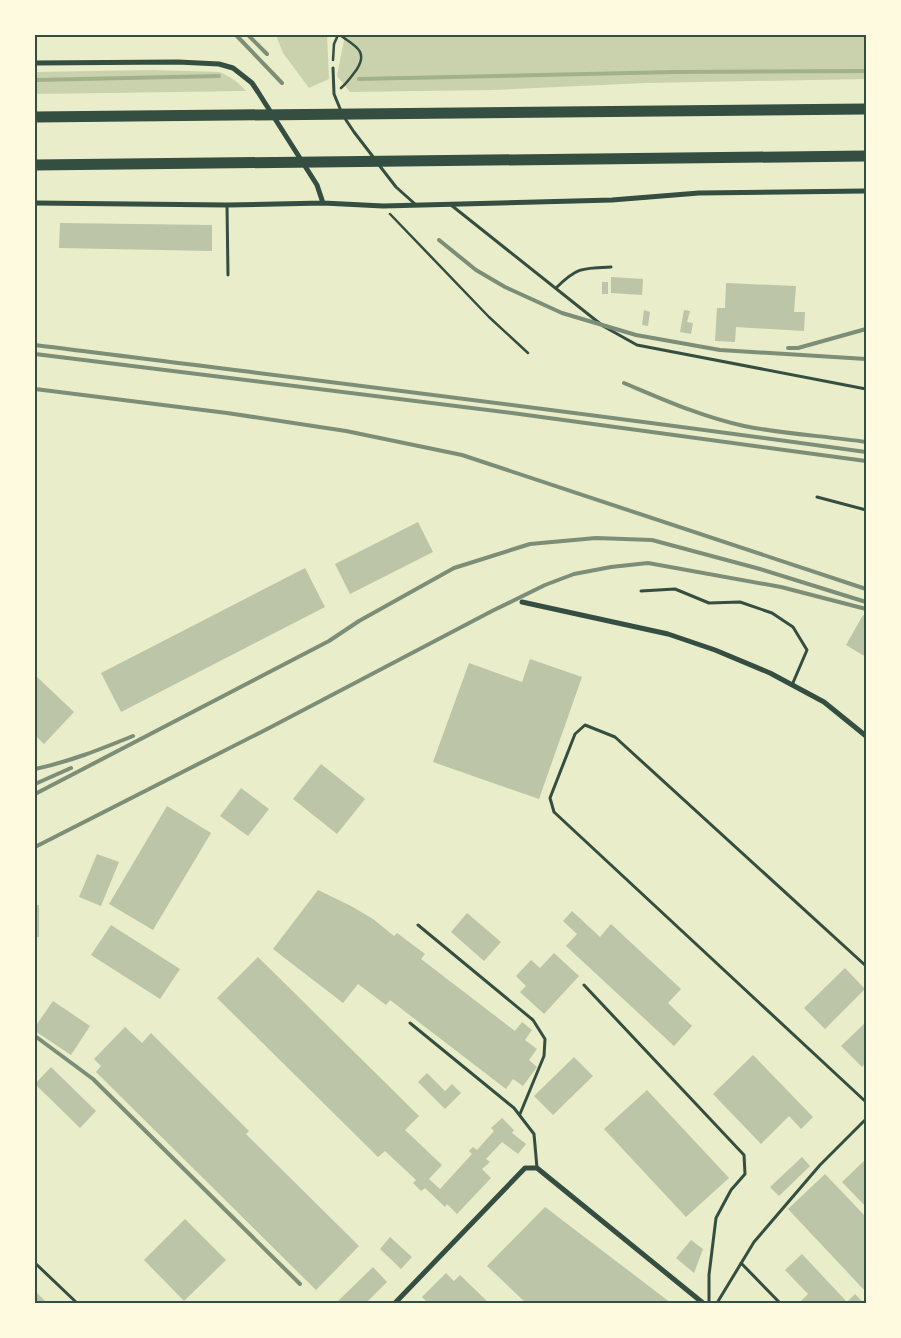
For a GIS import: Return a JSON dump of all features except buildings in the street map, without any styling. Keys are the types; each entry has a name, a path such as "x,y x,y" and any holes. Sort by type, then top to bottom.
{"highway":[{"path":"35,117 866,109"},
{"path":"35,165 866,156"}],"street":[{"path":"35,63 178,62 219,64 232,68 252,83 317,185 323,203"},
{"path":"35,203 227,205 323,203 383,206 612,200 699,193 866,191"},
{"path":"522,602 668,634 715,650 770,673 824,702 866,736"},
{"path":"395,1303 525,1168 537,1168 703,1303"}],"lane":[{"path":"333,68 334,94 338,106 354,132 396,187 415,204"},
{"path":"448,203 603,326 637,345 866,389"},
{"path":"227,205 228,275"},
{"path":"556,288 569,275 582,268 611,267"},
{"path":"817,497 866,510"},
{"path":"642,591 675,589 709,603 740,602 772,613 793,627 807,650 792,684"},
{"path":"866,966 614,737 585,724 575,734 550,798 554,812 866,1102"},
{"path":"418,925 533,1020 545,1039 544,1056 520,1114"},
{"path":"584,985 744,1155 745,1174 730,1190 716,1218 709,1276 709,1303"},
{"path":"410,1023 520,1114 534,1134 537,1168"},
{"path":"718,1303 754,1242 820,1165 866,1119"},
{"path":"35,1263 77,1303"},
{"path":"741,1263 780,1303"}],"path":[{"path":"333,68 333,53 339,35 362,53 362,61 347,83 334,94"},
{"path":"383,206 393,219 489,317 528,353"}],"green space":[{"path":"276,35 327,35 329,79 309,88 283,53"},
{"path":"345,35 866,35 866,79 646,83 492,90 350,92 337,76"},
{"path":"152,70 219,72 227,75 246,91 35,94 35,72"}],"waterway":[{"path":"359,79 674,72 866,71"},
{"path":"35,80 219,76"}],"railway":[{"path":"236,35 282,83"},
{"path":"248,35 267,54"},
{"path":"439,240 476,270 505,287 562,313 636,335 720,350 866,359"},
{"path":"788,348 798,348 866,329"},
{"path":"35,345 554,410 866,452"},
{"path":"35,354 512,413 866,461"},
{"path":"624,383 682,407 744,426 866,442"},
{"path":"35,389 227,413 346,431 462,455 866,589"},
{"path":"35,794 329,641 359,621 454,568 530,544 596,538 652,540 760,569 866,602"},
{"path":"35,847 271,727 492,611 545,585 574,574 648,563 781,587 866,609"},
{"path":"35,769 73,759 133,736"},
{"path":"35,784 71,768"},
{"path":"35,1036 93,1079 300,1284"}]}
